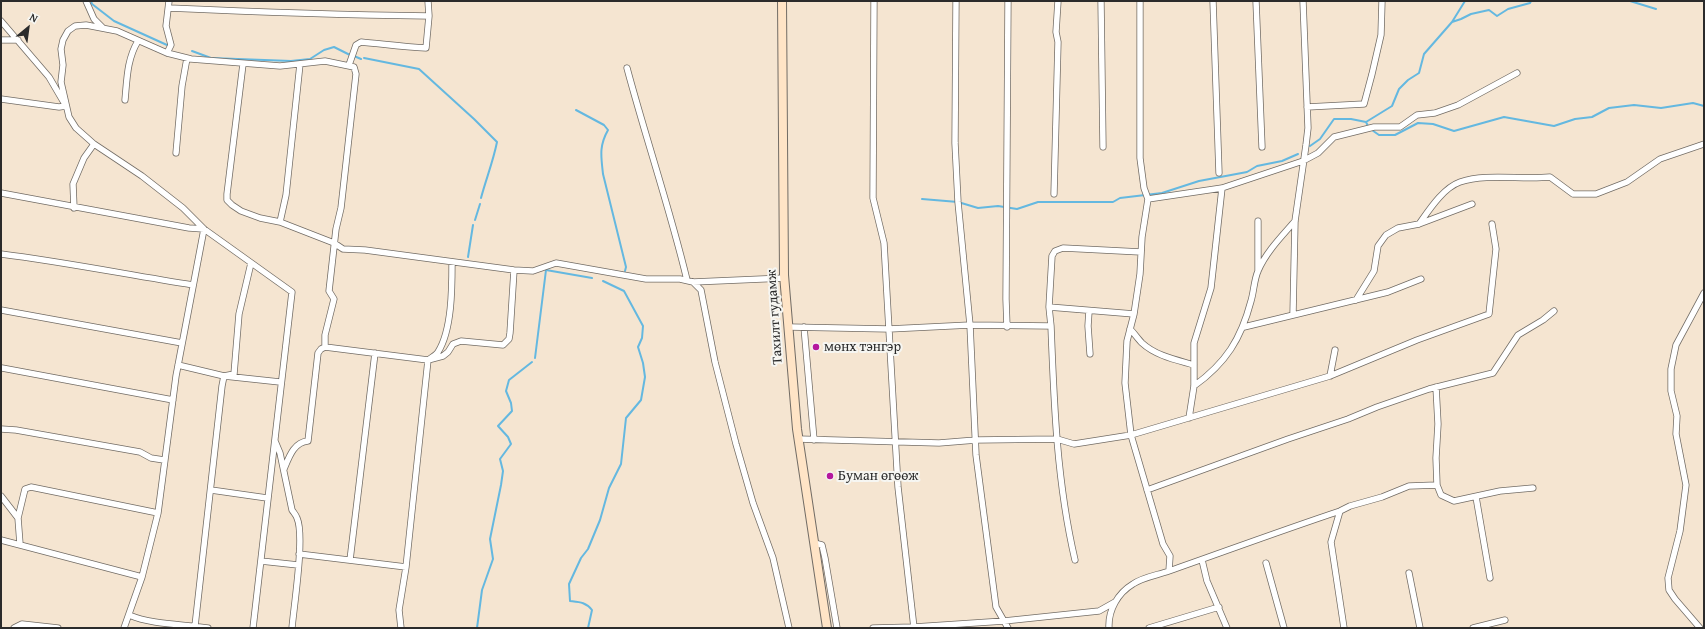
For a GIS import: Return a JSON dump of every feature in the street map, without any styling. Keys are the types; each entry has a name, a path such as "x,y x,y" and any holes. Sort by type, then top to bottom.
{"main road":[{"name":"Тахилт гудамж","path":"782,1 785,278 788,327 798,439 827,628"}],"street":[{"path":"86,1 94,20 103,28"},
{"path":"167,53 171,45 166,26 169,1"},
{"path":"349,65 356,45 361,42 400,47 426,48 429,16 428,1"},
{"path":"874,1 873,198 884,243 898,487 914,628"},
{"path":"956,1 955,143 958,202 970,325 977,463 996,608 1008,628"},
{"path":"1007,327 1008,1"},
{"path":"1054,194 1058,42 1056,32 1058,1"},
{"path":"1102,1 1103,147"},
{"path":"1140,1 1140,158 1144,188 1148,199 1142,237 1140,274 1134,314 1127,341 1125,383 1131,435 1163,544 1170,556 1169,571"},
{"path":"1213,1 1218,173"},
{"path":"1256,1 1262,147"},
{"path":"1292,314 1295,221 1307,134 1307,70 1303,1"},
{"path":"1306,107 1364,104 1381,35 1382,1"},
{"path":"169,8 265,13 300,12 429,16"},
{"path":"1,21 49,78 66,106"},
{"path":"253,628 267,498 275,441 280,382 292,292 204,229 183,208 142,176 94,144 76,128 69,117 61,82 63,65 61,49 63,40 68,31 75,26 86,25 103,28 126,34 167,53 187,58 280,66 326,61 354,67 356,74 341,208 334,243 329,291 334,299 325,335 325,347"},
{"path":"1,40 18,40"},
{"path":"125,100 128,64 132,51 138,40"},
{"path":"176,153 182,86 187,58"},
{"path":"243,64 227,200 232,206 241,211 260,218 280,222 334,243 343,249 365,250 452,263 533,271 556,263 646,279 680,279 693,282 785,278"},
{"path":"280,222 286,195 300,64"},
{"path":"49,78 55,79 60,76 63,65"},
{"path":"627,68 642,124 660,180 687,280"},
{"path":"1148,199 1222,188 1303,161 1318,154 1334,137 1374,126 1400,127 1417,115 1436,113 1458,105 1518,73"},
{"path":"1,99 58,108 66,106"},
{"path":"74,208 73,184 84,158 94,144"},
{"path":"1419,224 1438,198 1459,182 1489,177 1534,179 1550,177 1573,194 1596,194 1627,182 1660,159 1704,144"},
{"path":"1189,418 1194,386 1194,343 1211,288 1222,188"},
{"path":"1,193 74,208 189,228 204,229"},
{"path":"1355,300 1374,272 1378,246 1386,235 1398,228 1419,224 1472,204"},
{"path":"1194,386 1222,363 1244,327 1258,272 1258,221"},
{"path":"1258,272 1276,243 1295,221"},
{"path":"798,439 895,441 939,444 976,440 1057,439 1074,444 1131,435 1330,376 1417,340 1489,314 1496,249 1492,224"},
{"path":"124,628 142,577 158,513 178,365 204,229"},
{"path":"1075,560 1068,533 1060,479 1049,307 1052,256 1055,251 1063,248 1141,252"},
{"path":"1,254 60,262 193,286"},
{"path":"224,376 234,374 239,314 251,263"},
{"path":"401,628 399,610 406,567 428,360 437,353 445,335 451,297 452,263"},
{"path":"284,469 295,447 301,442 308,441 318,353 321,349 325,347 428,360 443,356 457,342 461,341 499,346 506,343 510,334 514,270"},
{"path":"1244,327 1292,314 1388,292 1421,279"},
{"path":"693,282 701,290 715,362 732,430 753,502 773,558 789,628"},
{"path":"1700,628 1669,590 1668,578 1680,531 1686,485 1676,434 1676,416 1671,391 1671,369 1676,345 1704,293"},
{"path":"1049,307 1134,314"},
{"path":"1,310 182,343"},
{"path":"1089,311 1088,326 1090,354"},
{"path":"1147,490 1288,438 1348,419 1377,407 1436,387 1492,373 1518,335 1543,320 1554,311"},
{"path":"788,327 889,329 970,325 1007,327 1051,326"},
{"path":"804,327 814,440"},
{"path":"1130,329 1143,344 1151,349 1168,357 1194,365"},
{"path":"1330,376 1335,350"},
{"path":"350,560 375,353"},
{"path":"178,365 224,376 280,382"},
{"path":"2,368 173,400"},
{"path":"195,626 211,490 216,429 224,376"},
{"path":"1436,387 1438,424 1436,458 1437,484 1441,495 1454,501 1500,491 1533,488"},
{"path":"1,430 16,430 140,452 151,458 164,460"},
{"path":"275,441 284,469 292,510 297,518 299,527 299,554 292,628"},
{"path":"1109,628 1108,618 1116,599 1134,583 1228,551 1258,538 1340,511 1350,506 1382,497 1409,486 1437,484"},
{"path":"20,544 18,518 25,489 31,487 158,513"},
{"path":"211,490 267,498"},
{"path":"1,496 18,518"},
{"path":"1476,497 1490,578"},
{"path":"1340,511 1331,542 1344,628"},
{"path":"1,540 142,577"},
{"path":"814,543 822,544 837,628"},
{"path":"299,554 406,567"},
{"path":"1202,560 1207,581 1227,628"},
{"path":"261,561 298,565"},
{"path":"1266,562 1284,628"},
{"path":"1409,573 1420,628"},
{"path":"873,628 914,628 1004,621 1099,611 1115,602"},
{"path":"1149,628 1219,607"},
{"path":"129,615 140,620 208,628"},
{"path":"1473,628 1505,620"},
{"path":"14,628 22,624 58,628"}],"waterway":[{"path":"91,1 92,4 114,21 167,45"},
{"path":"1452,22 1465,1"},
{"path":"1366,122 1392,106 1399,89 1408,80 1419,73 1424,54 1452,22 1471,14 1489,10 1497,16 1508,9 1530,3 1531,1"},
{"path":"1630,1 1656,9"},
{"path":"192,51 211,58 291,61 310,59 324,50 334,47 350,55"},
{"path":"354,56 361,59"},
{"path":"364,58 419,69 497,142 494,157 481,198"},
{"path":"1310,146 1320,139 1334,119 1351,119 1366,122 1369,128 1379,135 1395,135 1418,123 1433,124 1454,131 1504,117 1554,126 1575,119 1592,117 1609,108 1634,105 1661,108 1693,103 1704,106"},
{"path":"576,110 604,125 608,130 602,146 601,156 603,174 626,267 625,271"},
{"path":"922,199 958,202 978,208 998,206 1017,209 1038,202 1113,202 1120,198 1162,193 1199,181 1247,172 1257,166 1282,161 1298,154"},
{"path":"475,220 480,204"},
{"path":"468,257 473,225"},
{"path":"535,358 546,270 592,278"},
{"path":"588,628 592,610 585,604 570,601 569,584 581,558 588,549 600,520 609,488 621,464 626,418 641,400 645,377 643,363 638,347 642,338 643,326 624,291 603,281"},
{"path":"477,628 482,590 493,559 490,539 503,471 500,459 511,444 508,437 498,426 512,411 511,403 506,391 509,380 532,362"}],"place":[{"name":"мөнх тэнгэр","path":"816,347"},
{"name":"Буман өгөөж","path":"830,476"}]}
